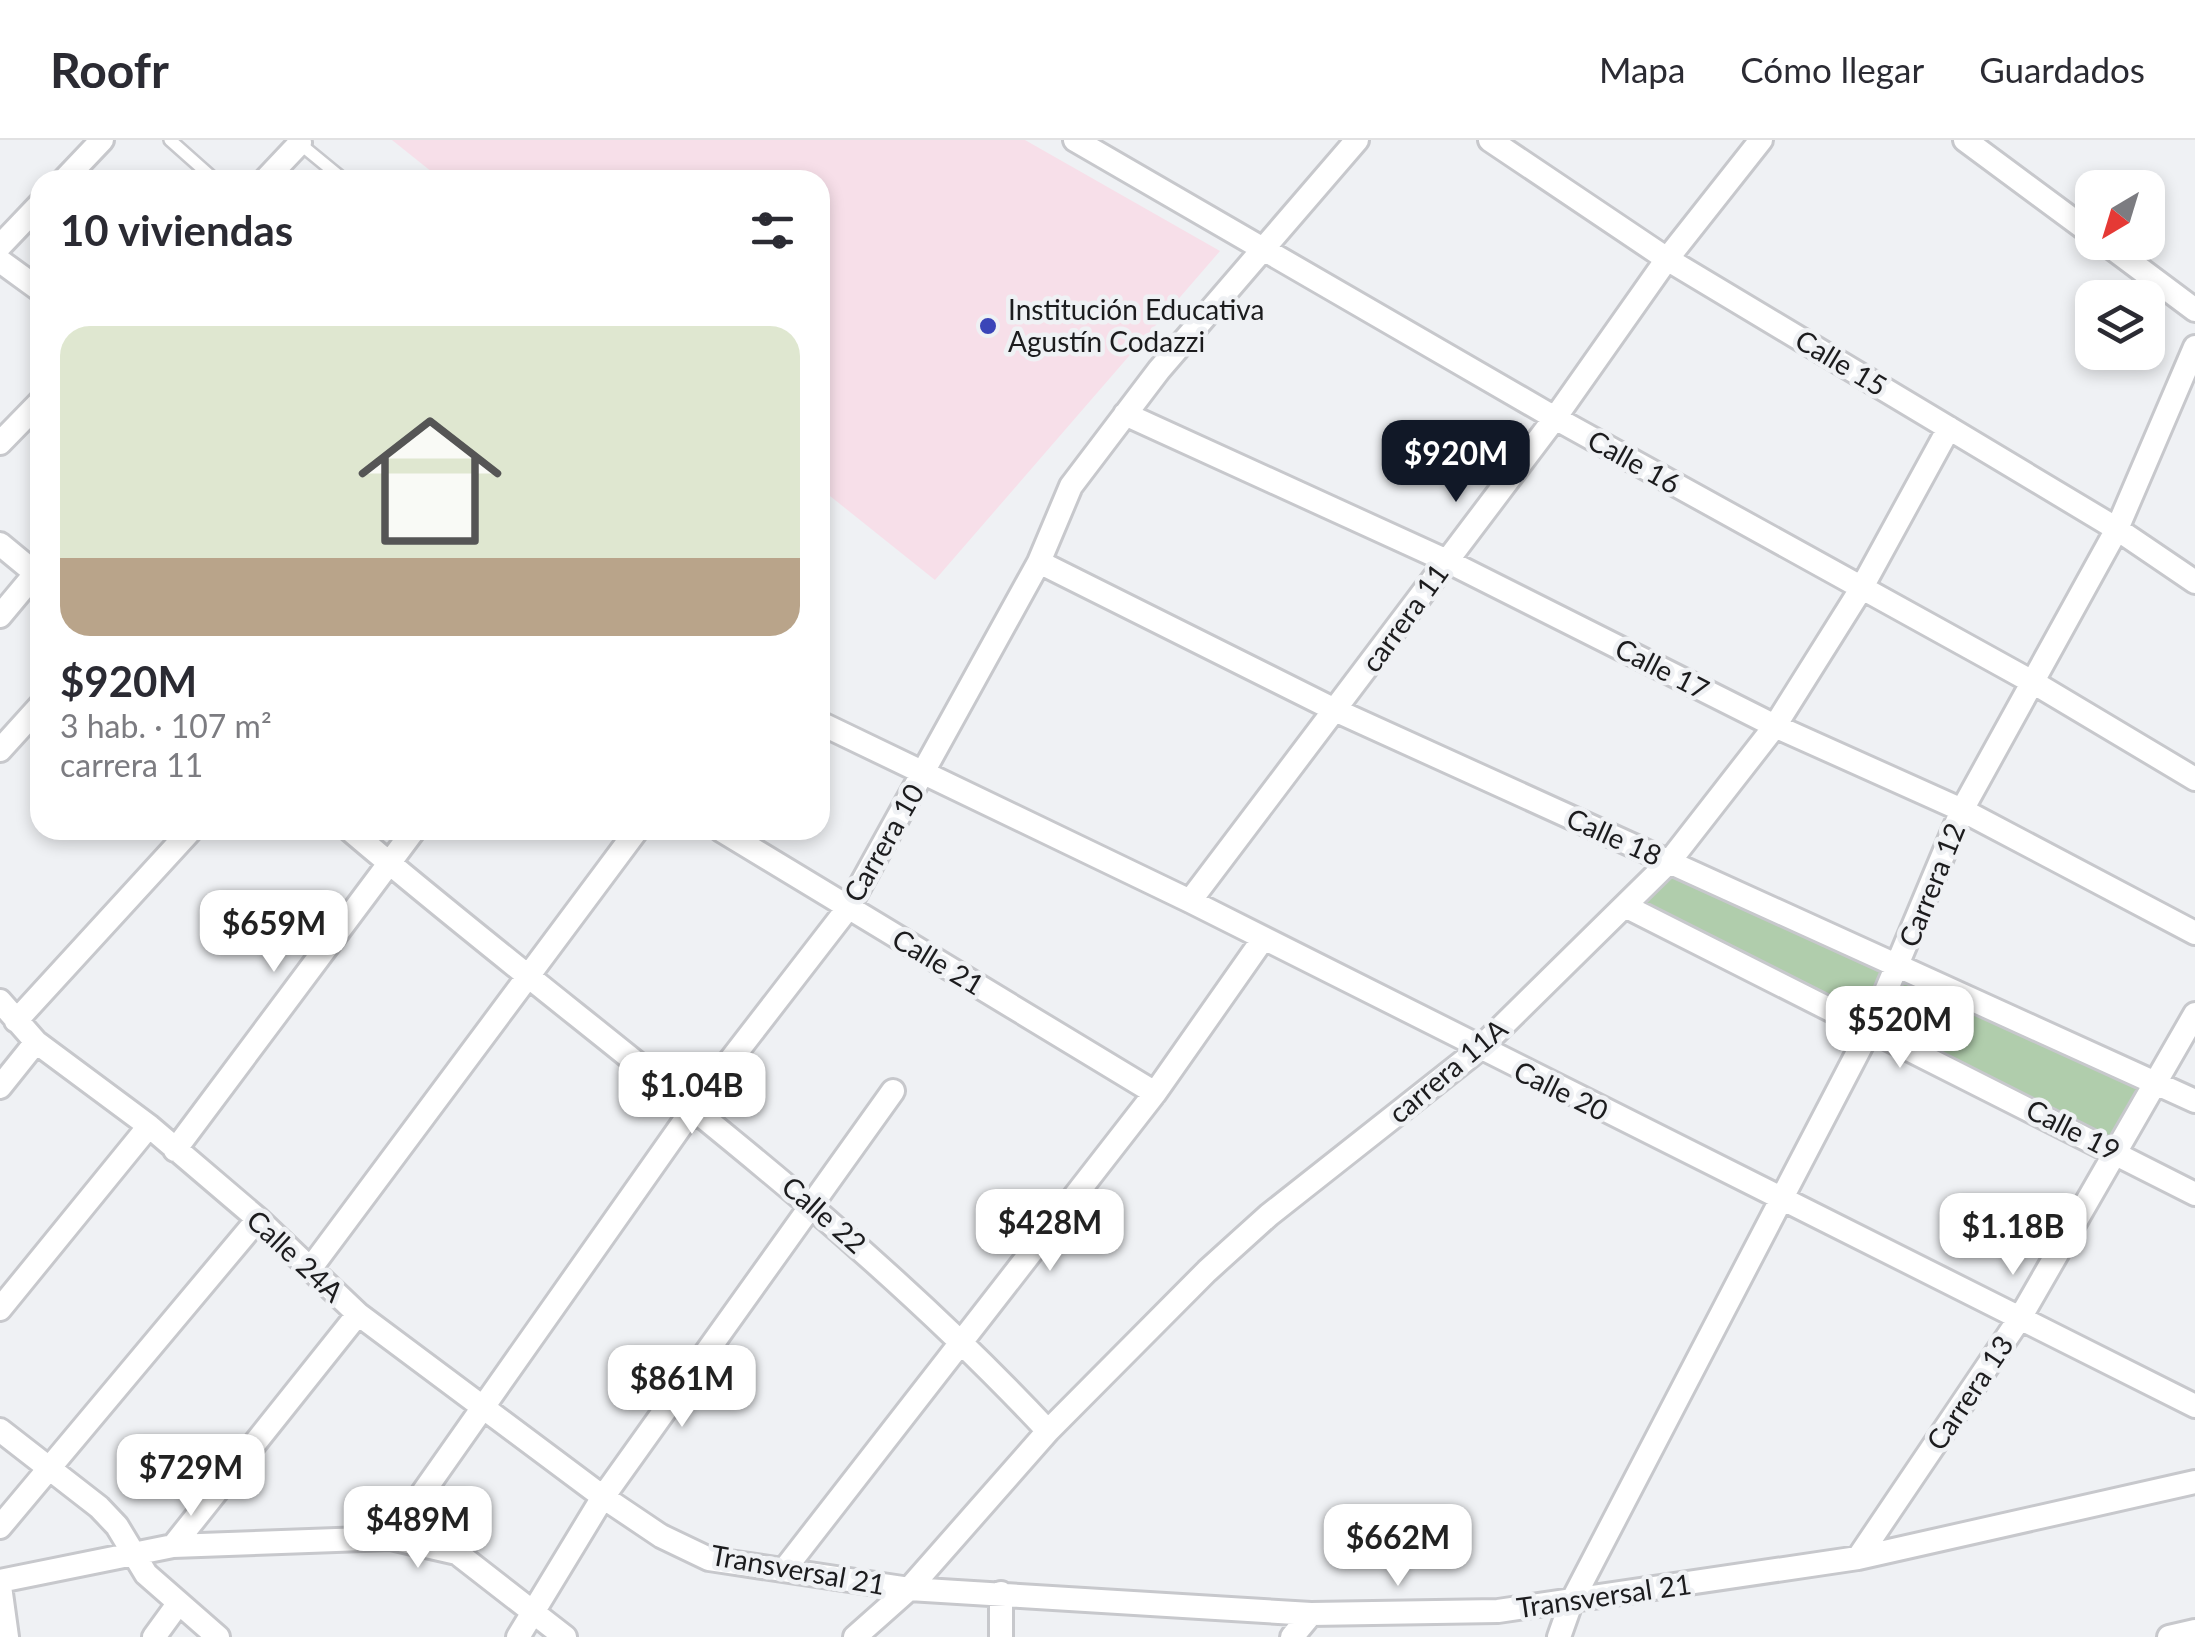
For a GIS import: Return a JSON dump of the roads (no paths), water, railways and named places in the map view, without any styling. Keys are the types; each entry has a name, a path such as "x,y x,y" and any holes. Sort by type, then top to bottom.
{"street":[{"path":"74,170 102,140"},
{"name":"Calle 16","path":"1075,140 1098,147 1260,248 1555,418 2036,684 2195,779"},
{"name":"Carrera 10","path":"391,1538 695,1106 848,908 1039,562 1070,486 1260,248 1356,140"},
{"name":"Calle 15","path":"1490,140 1668,258 2117,529 2195,582"},
{"name":"carrera 11","path":"1190,901 1555,418 1668,258 1762,140"},
{"path":"1965,140 2075,221"},
{"path":"274,170 298,142"},
{"path":"0,246 30,214"},
{"path":"2128,260 2195,310"},
{"path":"0,261 30,283"},
{"name":"Carrera 12","path":"1559,1637 1571,1604 1871,1028 1902,964 1962,810 2036,684 2117,529 2195,347"},
{"path":"0,443 30,412"},
{"name":"Calle 17","path":"1125,414 1447,561 1775,726 1962,810 2195,933"},
{"name":"carrera 11A","path":"855,1637 909,1590 1048,1431 1269,1215 1478,1050 1670,862 1775,726 1862,589 1949,428"},
{"path":"0,544 30,566"},
{"name":"Calle 18","path":"1039,562 1336,710 1902,964 2195,1101"},
{"path":"0,616 30,581"},
{"path":"0,750 30,717"},
{"name":"Calle 20","path":"830,728 922,776 1190,901 1478,1050 2195,1406"},
{"path":"16,1020 182,840"},
{"name":"Calle 22","path":"362,840 525,978 695,1106 811,1202 965,1342 1048,1431"},
{"path":"175,1150 407,840"},
{"path":"310,1269 630,840"},
{"name":"Calle 21","path":"737,840 1155,1093"},
{"name":"Calle 19","path":"1626,907 2195,1194"},
{"path":"784,1570 1155,1093 1263,939"},
{"name":"Calle 24A","path":"0,1001 36,1042 149,1126 258,1219 358,1314 602,1497"},
{"name":"Carrera 13","path":"1858,1558 2020,1318 2195,1014"},
{"path":"0,1087 36,1042"},
{"path":"518,1637 602,1497 892,1091"},
{"path":"0,1309 149,1126"},
{"path":"0,1527 258,1219"},
{"path":"172,1546 358,1314"},
{"path":"0,1430 47,1471 99,1507 128,1542 133,1556 178,1604 218,1637"},
{"name":"Transversal 21","path":"602,1497 662,1536 709,1559 909,1590 1310,1614 1403,1615 1571,1604 1858,1558 2193,1488"},
{"path":"414,1501 457,1553 566,1637"},
{"path":"6,1637 0,1584 172,1546 391,1538 457,1553"},
{"path":"1001,1593 1001,1637"},
{"path":"154,1637 178,1604"},
{"path":"1292,1637 1310,1614"},
{"path":"2170,1637 2195,1631"}],"lane":[{"path":"170,140 204,170"},
{"path":"298,142 332,170"}],"place":[{"name":"Institución Educativa Agustín Codazzi","path":"988,326"}]}
